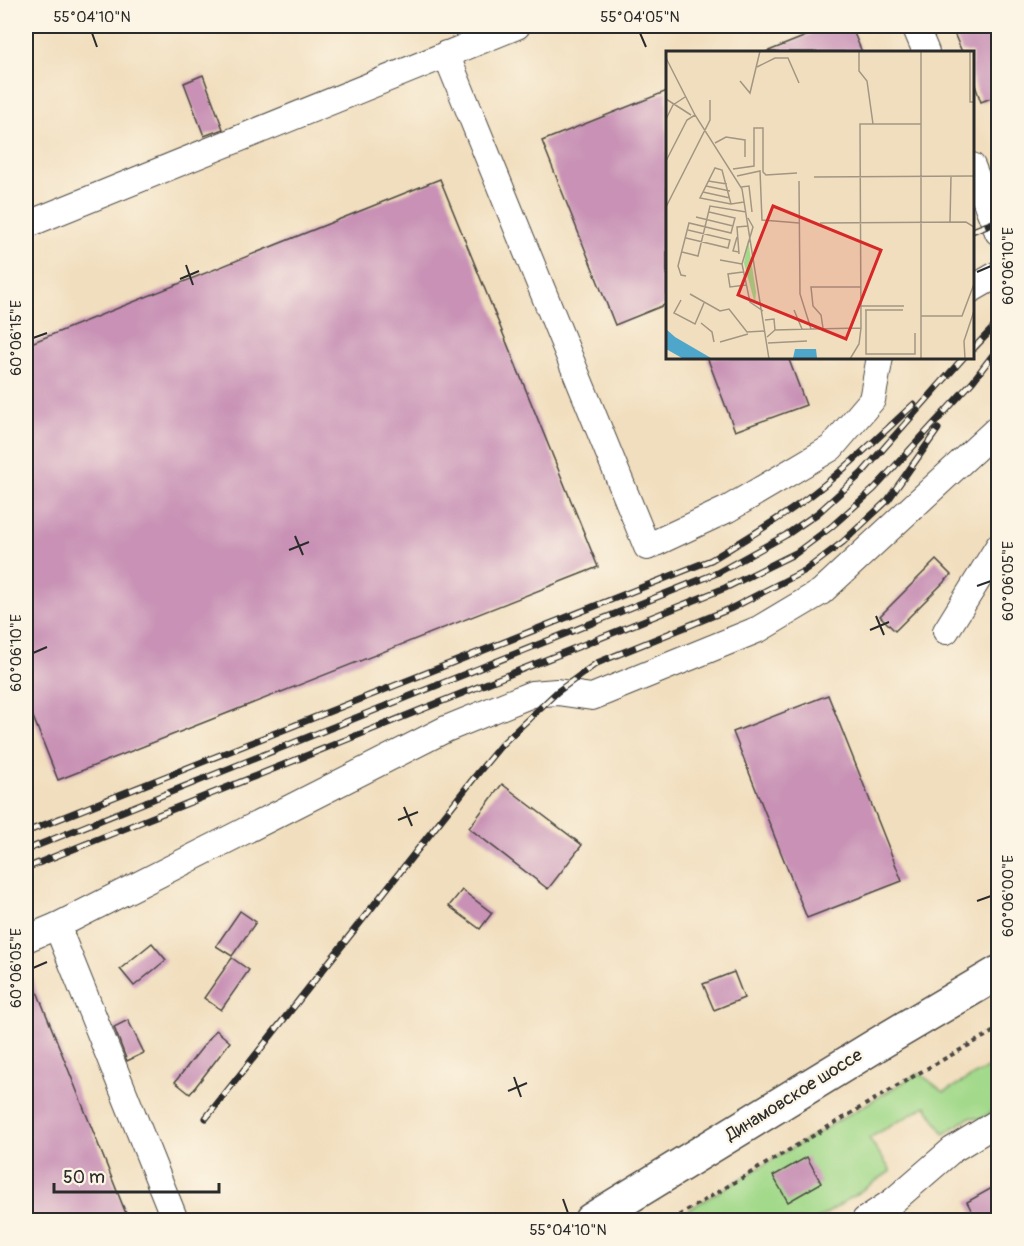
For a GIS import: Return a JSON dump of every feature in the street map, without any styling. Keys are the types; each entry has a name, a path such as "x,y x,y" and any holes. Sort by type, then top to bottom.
{"main road":[{"name":"Динамовское шоссе","path":"591,1221 883,1041 999,973"}],"lane":[{"path":"26,225 517,26"},
{"path":"915,26 926,51"},
{"path":"446,54 647,547 728,509 831,448 872,400 880,358"},
{"path":"973,168 999,232"},
{"path":"973,288 999,274"},
{"path":"26,939 57,926 446,729 532,694 557,692 592,697 759,629 821,592 999,428"},
{"path":"946,631 999,547"},
{"path":"57,926 175,1221"},
{"path":"864,1221 897,1211 952,1149 999,1122"}],"path":[{"path":"671,1221 919,1073 999,1029"}],"green space":[{"path":"998,1062 998,1107 981,1119 970,1117 944,1134 926,1106 869,1138 891,1171 817,1220 671,1220 919,1073 944,1092"}],"building":[{"path":"831,26 851,26 862,51 768,51"},
{"path":"951,26 999,26 999,95 981,102 973,80 973,51 962,51"},
{"path":"203,75 223,129 204,136 184,83"},
{"path":"666,91 666,304 615,325 542,141"},
{"path":"440,179 598,567 58,780 26,699 26,345"},
{"path":"707,358 788,358 806,405 735,431"},
{"path":"936,560 951,575 895,631 880,616"},
{"path":"828,695 902,881 807,918 733,732"},
{"path":"502,784 582,845 548,889 469,828"},
{"path":"462,890 492,913 480,929 449,906"},
{"path":"240,911 256,922 232,956 216,946"},
{"path":"152,943 166,960 134,986 120,969"},
{"path":"232,958 249,970 221,1010 204,998"},
{"path":"26,964 129,1221 26,1221"},
{"path":"734,972 744,998 714,1010 703,984"},
{"path":"128,1020 144,1053 127,1061 114,1027"},
{"path":"216,1030 230,1042 190,1094 175,1082"},
{"path":"807,1157 821,1183 788,1202 773,1176"},
{"path":"999,1184 999,1221 977,1221 967,1202"}],"railway":[{"path":"973,231 998,221"},
{"path":"973,349 998,323"},
{"path":"26,868 725,588 796,553 831,527 874,489 973,381 998,348"},
{"path":"26,850 717,573 786,535 818,513 862,473 963,358"},
{"path":"26,832 711,560 817,491 914,404"},
{"path":"206,1118 478,773 502,744 557,692 597,663 732,608 806,570 843,542 888,500 938,429"}]}
